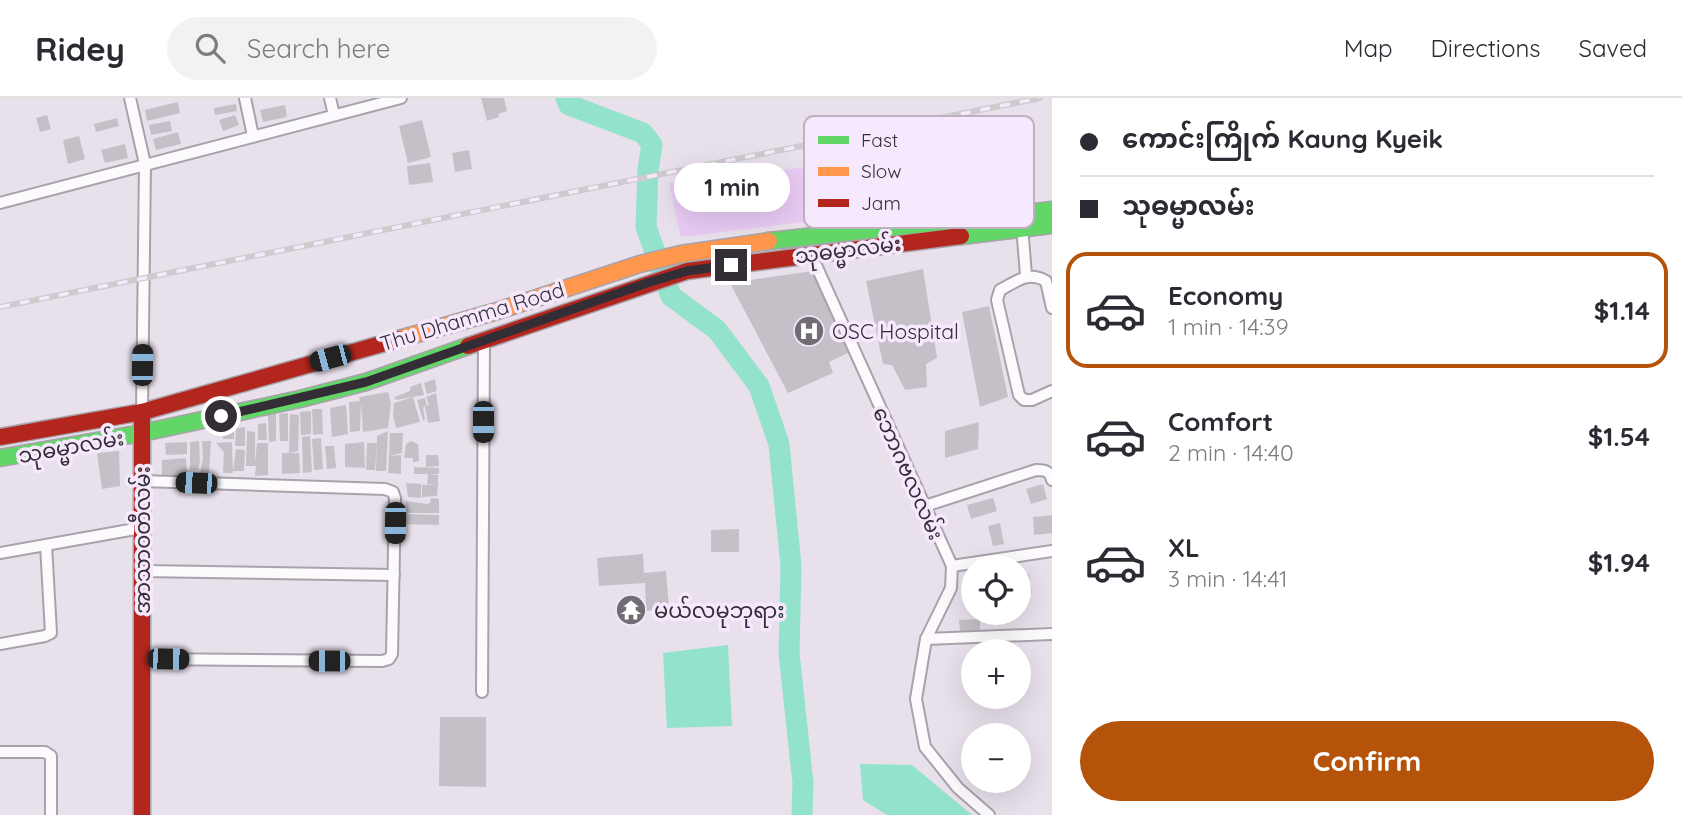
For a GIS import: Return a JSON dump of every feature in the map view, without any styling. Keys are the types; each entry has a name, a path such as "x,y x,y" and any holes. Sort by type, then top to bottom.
{"main road":[{"name":"သုဓမ္မာလမ်း","path":"1034,217 1052,210"},
{"name":"သုဓမ္မာလမ်း","path":"1034,223 1052,225"},
{"name":"သုဓမ္မာလမ်း","path":"681,254 807,236 957,228"},
{"name":"သုဓမ္မာလမ်း","path":"687,271 810,254 920,232"},
{"path":"728,248 731,265"},
{"name":"Thu Dhamma Road","path":"142,412 494,312 640,264 681,254"},
{"name":"Thu Dhamma Road","path":"142,433 366,382 687,271"},
{"name":"အာသာဝတီလမ်း","path":"142,412 142,815"},
{"name":"သုဓမ္မာလမ်း","path":"0,437 142,412"},
{"name":"သုဓမ္မာလမ်း","path":"0,458 142,433"}],"street":[{"path":"130,98 145,164 142,412"},
{"path":"245,98 253,136"},
{"path":"330,98 334,115"},
{"path":"0,203 401,98"},
{"path":"1023,228 1026,275"},
{"name":"ဘောဂဗလလမ်း","path":"807,236 810,254 951,566 951,588 926,639 916,699 925,747 958,788 989,815"},
{"path":"1052,308 1046,281 1037,276 1026,275 1000,290 996,300 1019,395 1024,400 1032,400 1052,391"},
{"path":"482,692 484,341"},
{"path":"925,506 1036,470 1044,470 1051,475 1052,480"},
{"path":"142,481 385,489 393,492 395,498 392,654 389,659 142,659"},
{"path":"0,553 141,528"},
{"path":"0,644 51,633 46,545"},
{"path":"951,566 1052,551"},
{"path":"142,570 394,575"},
{"path":"926,639 1052,634"},
{"path":"0,752 44,752 51,757 51,815"}],"shaded area":[{"path":"804,167 804,222 681,237 669,183"},
{"path":"728,645 732,726 667,728 663,653"},
{"path":"860,764 912,765 972,815 887,815 863,800"}],"building":[{"path":"481,98 504,98 507,111 487,121"},
{"path":"178,102 180,113 147,121 145,110"},
{"path":"236,104 237,111 215,115 214,108"},
{"path":"285,105 287,117 263,122 260,110"},
{"path":"47,115 51,129 40,132 36,118"},
{"path":"235,115 239,125 223,131 219,120"},
{"path":"117,118 119,126 96,132 94,124"},
{"path":"422,120 431,157 408,163 399,126"},
{"path":"170,121 172,131 151,135 149,125"},
{"path":"178,132 181,144 156,150 153,139"},
{"path":"79,136 85,159 68,164 63,140"},
{"path":"125,144 128,158 105,163 101,150"},
{"path":"469,150 472,169 455,172 452,153"},
{"path":"430,163 433,182 409,185 407,166"},
{"path":"923,269 937,358 926,364 927,387 905,390 892,365 883,364 866,281"},
{"path":"813,271 850,352 829,362 833,373 788,393 730,283"},
{"path":"989,306 1008,397 980,407 962,312"},
{"path":"435,379 437,391 427,394 424,383"},
{"path":"421,383 424,395 396,400 394,397 410,391 410,387"},
{"path":"388,392 391,403 388,428 363,432 361,403 360,431 350,432 349,402 360,401 359,397"},
{"path":"436,393 440,421 428,423 425,407 429,405 426,397"},
{"path":"413,397 420,422 396,428 394,403"},
{"path":"425,398 427,406 423,407 423,420 417,400"},
{"path":"346,405 348,434 332,437 330,408"},
{"path":"312,409 322,409 323,434 313,435"},
{"path":"311,411 311,434 301,435 300,412"},
{"path":"276,413 276,441 269,442 268,415"},
{"path":"288,413 288,441 280,441 279,414"},
{"path":"290,414 299,415 298,451 289,453"},
{"path":"979,422 978,449 945,458 945,431"},
{"path":"266,423 267,440 258,440 258,424"},
{"path":"234,426 234,439 223,439 224,427"},
{"path":"245,427 245,446 235,446 236,428"},
{"path":"247,431 255,432 255,463 257,443 268,443 268,475 255,476 256,466 246,466"},
{"path":"388,431 386,471 376,471 377,436"},
{"path":"390,433 403,433 402,453 389,456"},
{"path":"310,436 312,472 303,473 302,437"},
{"path":"321,438 323,469 314,470 312,439"},
{"path":"199,441 198,470 190,470 190,442"},
{"path":"202,441 211,441 209,473 200,473"},
{"path":"411,441 418,444 419,461 413,462 413,458 404,458 406,444"},
{"path":"187,442 187,454 166,455 165,443"},
{"path":"232,442 233,473 223,473 224,452 216,443"},
{"path":"364,442 365,468 345,467 345,444"},
{"path":"367,443 377,443 375,470 366,470"},
{"path":"325,446 334,446 336,468 327,469"},
{"path":"236,449 245,450 244,471 233,471"},
{"path":"119,451 120,486 102,489 97,453"},
{"path":"282,453 299,453 300,473 282,474"},
{"path":"401,455 401,474 388,473 389,456"},
{"path":"426,455 438,455 439,466 426,467"},
{"path":"186,458 187,475 162,477 162,460"},
{"path":"414,467 439,468 439,474 414,474"},
{"path":"428,474 438,475 438,484 427,484"},
{"path":"406,483 421,484 421,498 408,497"},
{"path":"438,484 437,496 422,497 422,485"},
{"path":"1043,484 1047,499 1031,504 1026,489"},
{"path":"431,498 439,499 439,513 405,513 406,501 427,504"},
{"path":"993,498 997,511 971,519 967,505"},
{"path":"400,514 439,515 439,525 400,524"},
{"path":"1052,515 1052,533 1034,535 1033,517"},
{"path":"1000,523 1004,544 993,546 988,526"},
{"path":"739,529 739,552 711,552 711,530"},
{"path":"643,554 644,573 666,571 669,608 646,611 645,583 599,586 597,558"},
{"path":"959,620 961,625 980,625 980,630 960,631"},
{"path":"440,717 486,717 486,787 439,786"}],"waterway":[{"path":"566,98 569,105 643,133 652,145 648,170 646,227 671,296 717,330 759,386 779,444 791,566 789,653 803,783 802,815"}],"railway":[{"path":"950,116 1040,98"},
{"path":"0,307 804,145"}],"traffic: fast":[{"path":"1034,212 1052,210"},
{"path":"1034,227 1052,225"},
{"path":"769,241 888,228"},
{"path":"961,236 1027,228"},
{"path":"0,458 142,433 300,399 366,382 468,346"}],"traffic: slow":[{"path":"399,339 494,312 640,264 681,254 769,241"}],"traffic: jam":[{"path":"468,346 687,271 961,236"},
{"path":"0,437 142,412 399,339"},
{"path":"142,412 142,815"}],"place":[{"name":"OSC Hospital","path":"809,331"},
{"name":"မယ်လမုဘုရား","path":"631,610"}],"route":[{"path":"221,416 366,382 647,283 687,271 731,265"}]}
